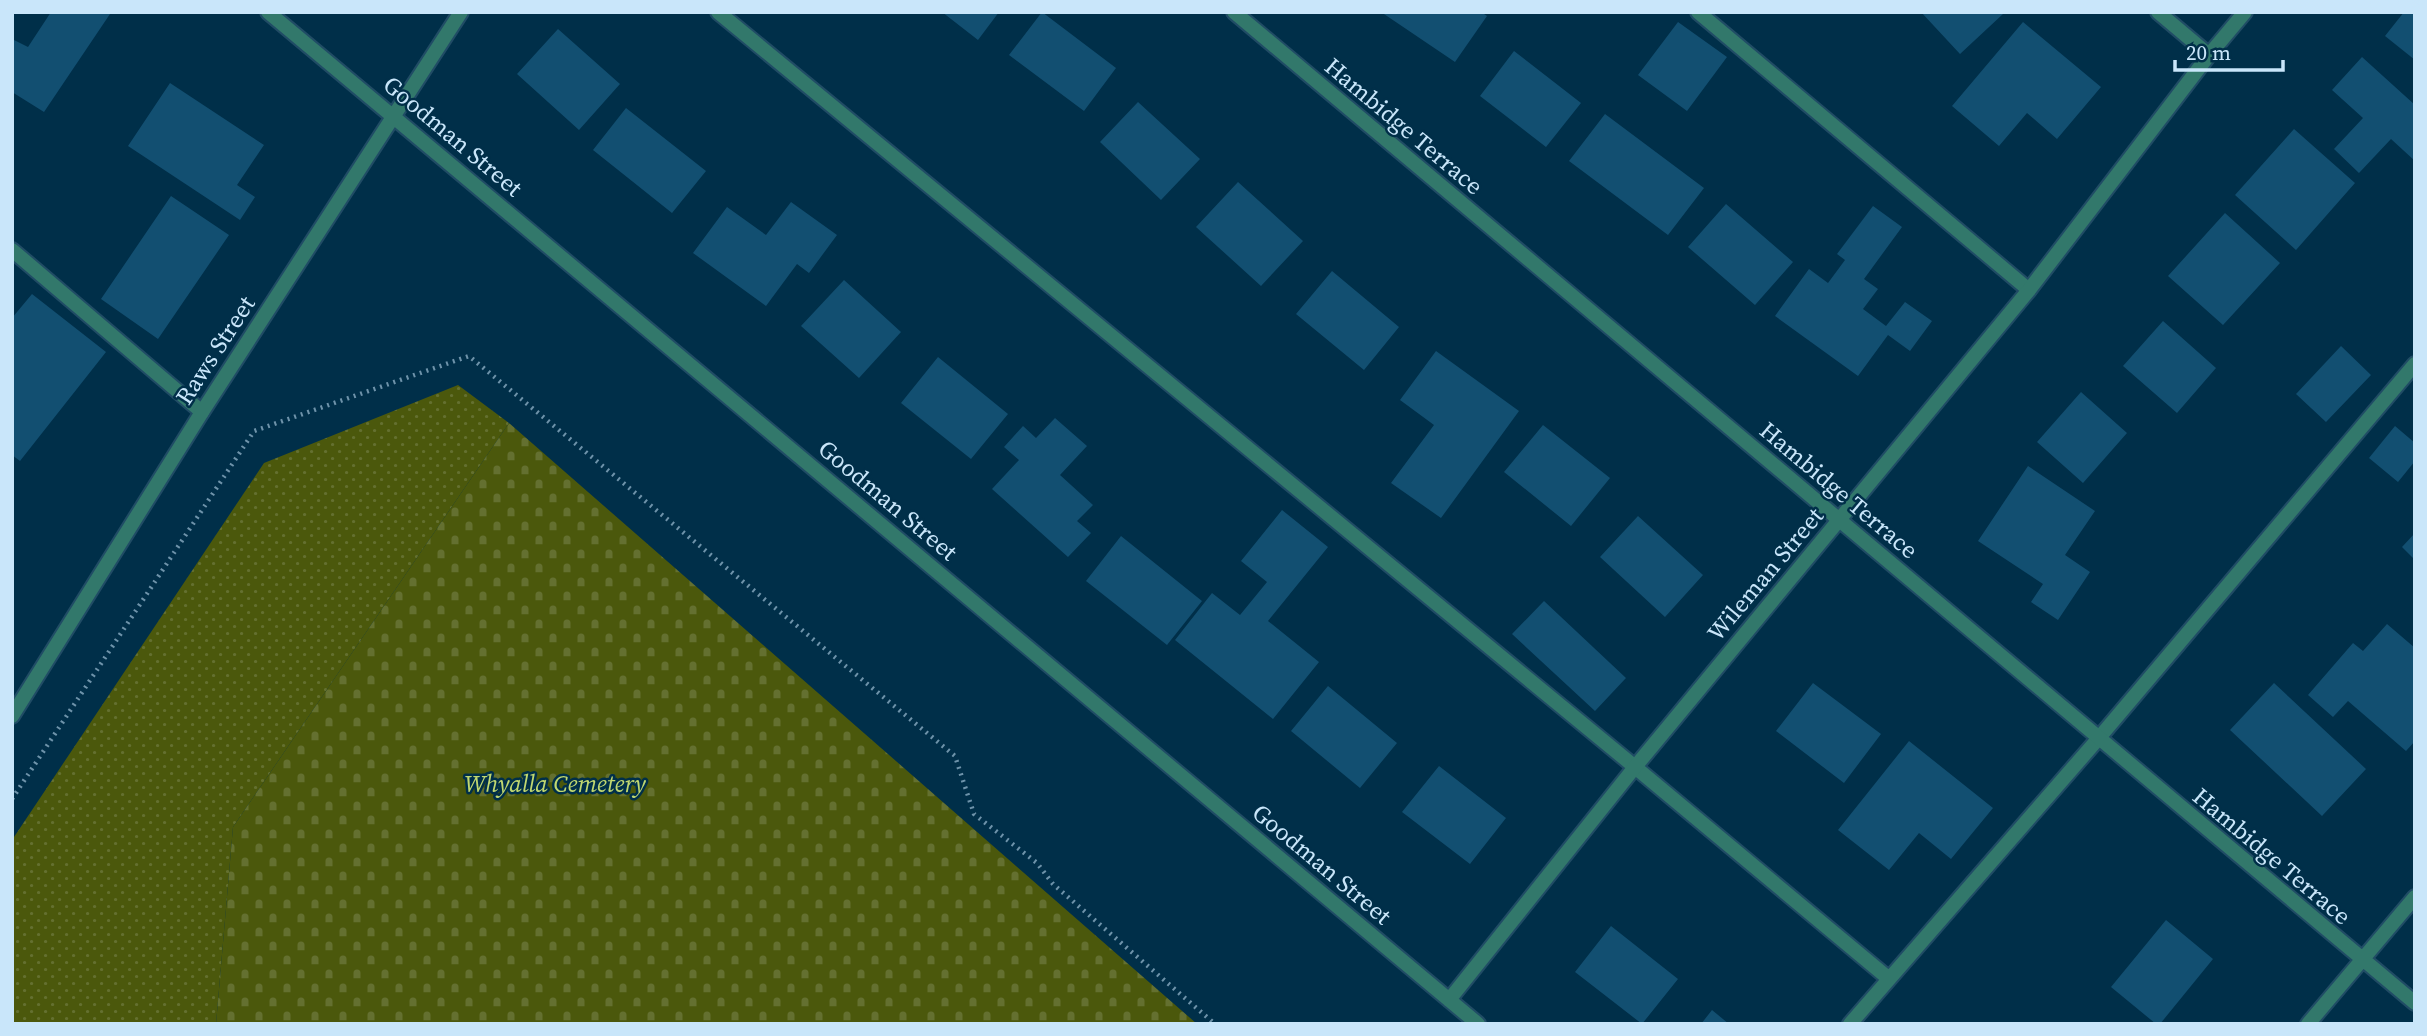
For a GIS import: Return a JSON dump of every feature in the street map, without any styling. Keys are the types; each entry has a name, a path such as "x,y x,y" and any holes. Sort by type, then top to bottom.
{"street":[{"name":"Goodman Street","path":"268,12 1478,1024"},
{"name":"Raws Street","path":"12,716 202,412 461,12"},
{"path":"718,12 1888,978"},
{"name":"Hambidge Terrace","path":"1234,12 2415,1003"},
{"path":"1698,12 2029,290"},
{"path":"2158,12 2209,55"},
{"name":"Wileman Street","path":"1449,1000 1635,767 2029,290 2245,12"},
{"path":"12,250 202,412"},
{"path":"1850,1024 2098,739 2415,363"},
{"path":"2308,1024 2415,897"}],"path":[{"path":"12,799 254,431 469,356 955,756 974,814 1037,863 1053,884 1215,1024"}],"green space":[{"path":"458,385 509,423 233,827 216,1024 12,1024 12,840 264,463"},
{"name":"Whyalla Cemetery","path":"509,423 1197,1024 216,1024 233,827"}],"building":[{"path":"51,12 110,14 44,112 12,92 12,39 28,47"},
{"path":"942,12 999,12 978,40"},
{"path":"1042,12 1116,68 1084,111 1009,55"},
{"path":"1381,12 1481,12 1487,16 1455,62"},
{"path":"1921,12 2001,12 2003,14 1960,54"},
{"path":"2404,12 2415,12 2415,60 2385,36"},
{"path":"1678,22 1727,57 1687,111 1638,75"},
{"path":"2023,22 2101,87 2057,139 2027,113 1999,146 1952,106"},
{"path":"558,29 620,84 579,130 517,74"},
{"path":"1514,51 1581,103 1546,147 1480,96"},
{"path":"2362,57 2415,105 2415,161 2391,139 2359,173 2334,149 2363,118 2332,90"},
{"path":"170,83 264,145 237,185 255,197 240,220 128,146"},
{"path":"1138,102 1200,159 1161,200 1100,142"},
{"path":"626,108 706,171 672,213 593,150"},
{"path":"1605,114 1704,188 1668,235 1569,161"},
{"path":"2294,129 2355,183 2296,250 2235,195"},
{"path":"1238,182 1303,241 1261,286 1196,227"},
{"path":"171,196 229,235 158,339 101,299"},
{"path":"791,202 837,235 809,273 797,264 766,306 693,253 727,207 766,235"},
{"path":"1726,204 1793,262 1755,305 1688,247"},
{"path":"1873,206 1902,227 1864,279 1878,289 1863,309 1886,326 1905,302 1932,321 1910,351 1888,335 1858,376 1775,316 1809,269 1828,283 1845,260 1837,254"},
{"path":"2225,213 2280,263 2223,325 2168,276"},
{"path":"1332,271 1399,327 1364,370 1296,314"},
{"path":"844,280 901,332 859,378 801,326"},
{"path":"32,294 106,352 20,461 12,455 12,318"},
{"path":"2163,321 2216,368 2177,413 2123,366"},
{"path":"2341,346 2371,375 2326,422 2296,394"},
{"path":"1436,351 1519,411 1441,518 1391,483 1434,425 1400,400"},
{"path":"938,357 1008,414 971,459 901,403"},
{"path":"2081,392 2127,433 2083,483 2037,442"},
{"path":"1055,418 1087,446 1060,475 1093,505 1077,521 1091,533 1068,557 992,489 1019,460 1004,447 1023,426 1036,438"},
{"path":"1543,425 1610,478 1571,526 1504,472"},
{"path":"2395,426 2415,443 2415,461 2398,482 2369,458"},
{"path":"2028,466 2095,511 2065,555 2090,572 2058,620 2031,602 2043,584 1978,541"},
{"path":"1282,510 1328,547 1268,621 1319,662 1273,719 1175,640 1212,593 1240,615 1267,582 1241,561"},
{"path":"1638,516 1703,575 1665,617 1600,557"},
{"path":"2415,533 2415,560 2402,547"},
{"path":"1121,536 1202,601 1167,645 1086,581"},
{"path":"1544,601 1626,678 1595,711 1512,634"},
{"path":"2387,624 2415,648 2415,741 2406,751 2348,701 2333,717 2308,695 2353,643 2363,651"},
{"path":"1813,683 1881,734 1844,783 1776,731"},
{"path":"2274,683 2366,769 2322,816 2230,730"},
{"path":"1328,686 1397,743 1360,788 1291,731"},
{"path":"1909,741 1993,808 1951,859 1919,833 1889,870 1838,830"},
{"path":"1439,766 1506,818 1470,864 1402,812"},
{"path":"2166,920 2213,959 2160,1024 2156,1024 2111,987"},
{"path":"1611,926 1678,979 1642,1024 1575,972"},
{"path":"1712,1010 1729,1024 1701,1024"}]}
